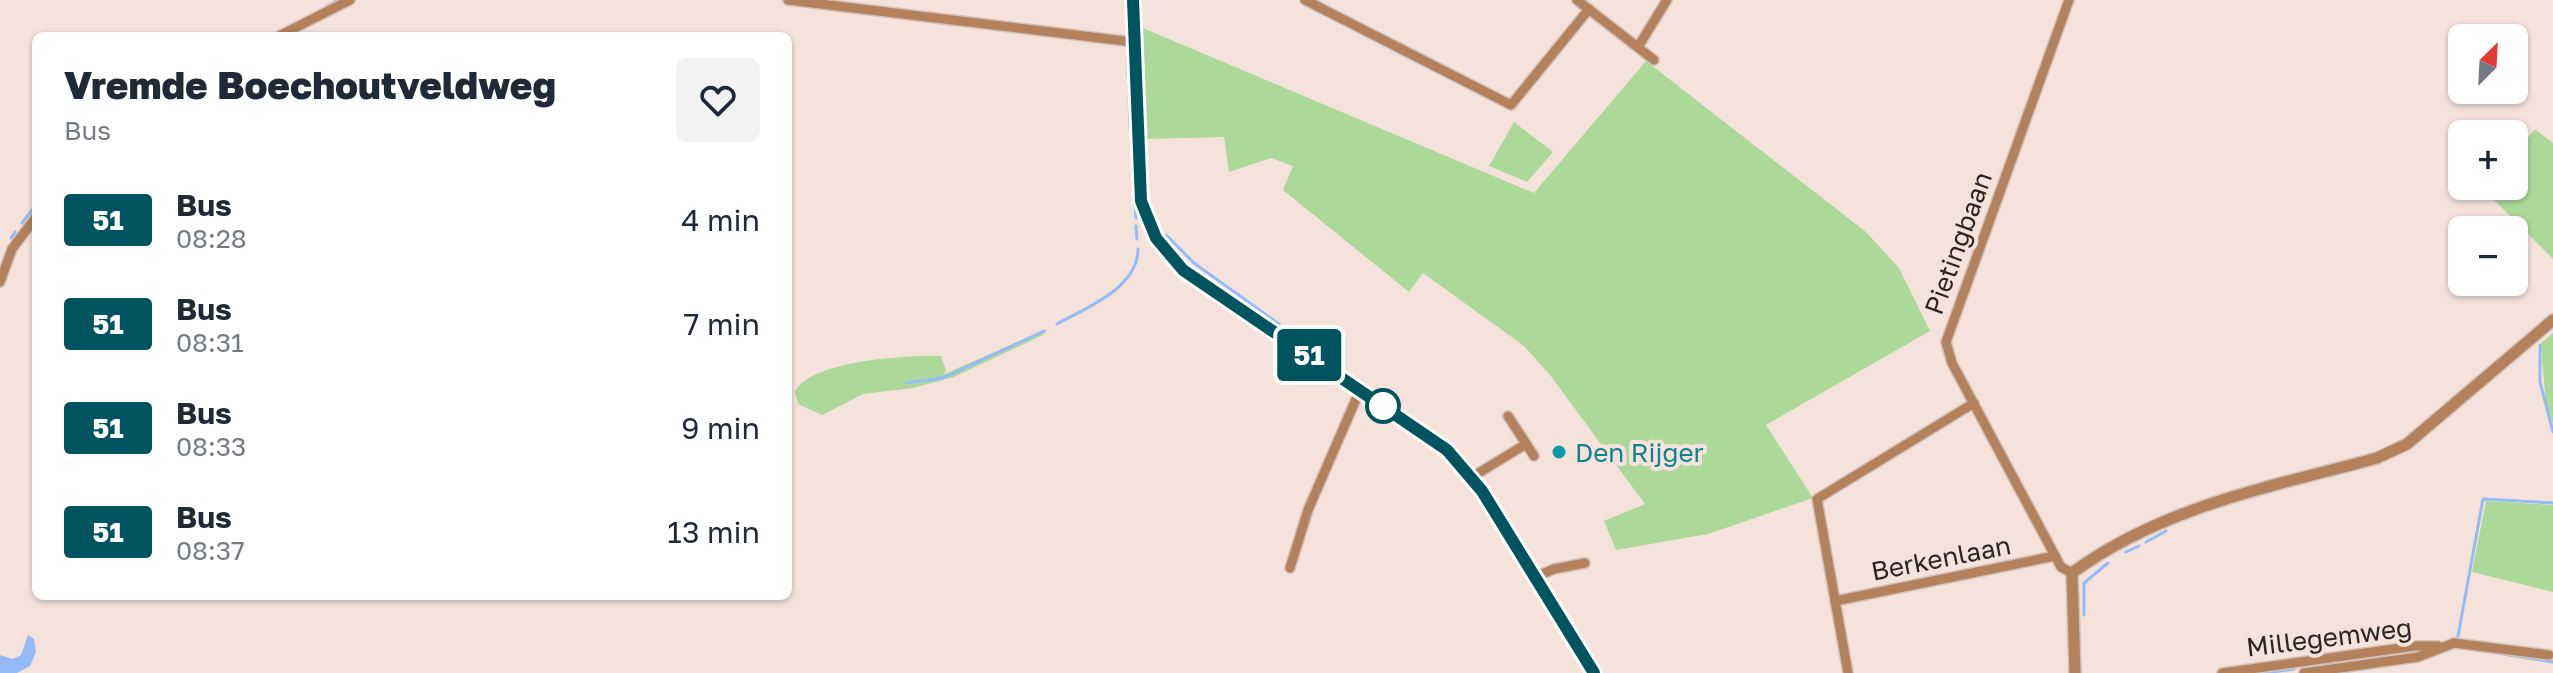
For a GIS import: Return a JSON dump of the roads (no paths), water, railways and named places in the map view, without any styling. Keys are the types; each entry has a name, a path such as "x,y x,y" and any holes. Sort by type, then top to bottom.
{"street":[{"path":"287,32 350,0"},
{"path":"788,0 1133,42"},
{"path":"1133,0 1141,201 1156,238 1183,270 1447,450 1472,477 1594,673"},
{"path":"1305,0 1511,105 1589,9"},
{"path":"1577,0 1654,60"},
{"path":"1638,47 1667,0"},
{"name":"Pietingbaan","path":"2069,0 1946,342 1974,403 2055,556 2061,567 2072,573"},
{"path":"0,282 12,249 32,222"},
{"path":"2075,673 2072,573 2111,548 2183,511 2377,458 2407,444 2553,320"},
{"path":"1290,568 1308,510 1360,390"},
{"path":"1848,673 1817,499 1974,403"},
{"path":"1508,416 1534,456"},
{"path":"1472,477 1526,444"},
{"name":"Berkenlaan","path":"1835,601 2055,556"},
{"path":"1535,577 1585,563"},
{"name":"Millegemweg","path":"2222,673 2415,646 2466,642 2549,655"},
{"name":"Millegemweg","path":"2306,673 2418,657 2441,646"},
{"path":"2306,673 2307,661"}],"water":[{"path":"28,635 34,639 36,652 30,666 17,673 0,673 0,655 13,659 21,655"}],"waterway":[{"path":"324,8 338,0"},
{"path":"1128,57 1128,76"},
{"path":"1129,85 1129,90"},
{"path":"1129,98 1130,128"},
{"path":"1131,140 1132,162"},
{"path":"1132,172 1133,182"},
{"path":"1134,193 1136,218"},
{"path":"22,223 32,210"},
{"path":"1136,226 1137,239"},
{"path":"11,238 15,232"},
{"path":"1166,235 1194,263 1279,324"},
{"path":"1057,324 1095,304 1120,286 1136,263 1138,249"},
{"path":"906,383 943,378 1044,331"},
{"path":"2540,345 2540,382 2553,432"},
{"path":"2458,636 2483,499 2553,503"},
{"path":"2146,542 2166,531"},
{"path":"2126,552 2139,546"},
{"path":"2084,615 2084,583 2108,563"},
{"path":"2478,650 2553,662"},
{"path":"2326,665 2414,653"},
{"path":"2266,673 2294,669"}],"place":[{"name":"Den Rijger","path":"1559,452"}]}
